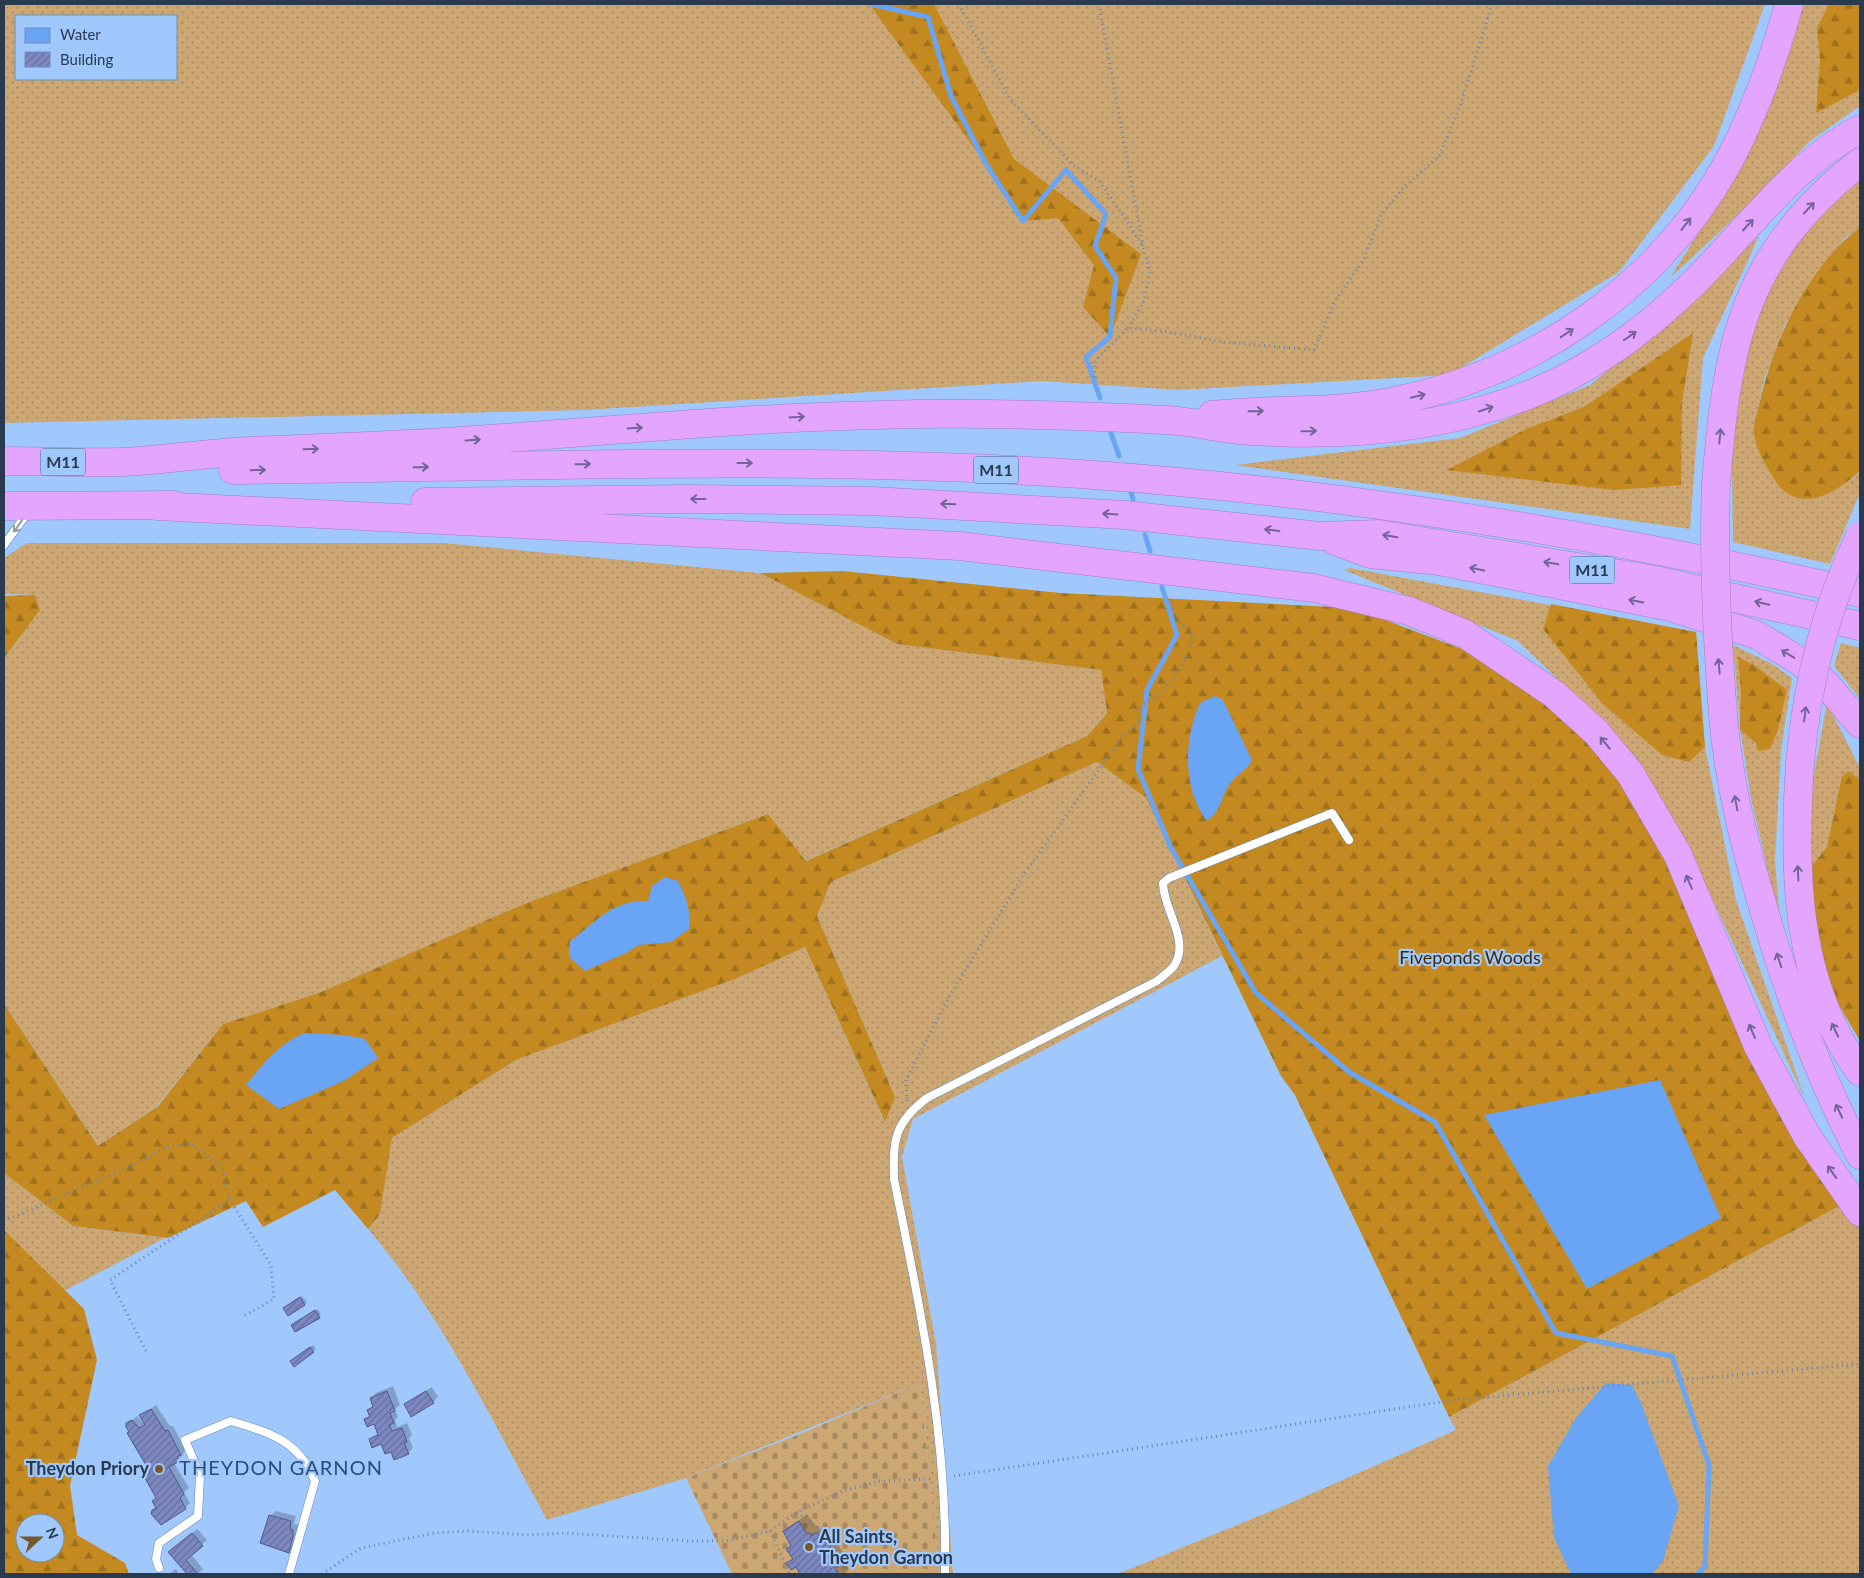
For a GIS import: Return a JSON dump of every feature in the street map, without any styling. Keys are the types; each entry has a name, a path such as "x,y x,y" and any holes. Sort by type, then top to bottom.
{"highway":[{"path":"1173,420 1242,412 1341,408 1394,402 1433,392 1501,368 1550,343 1577,326 1637,279 1676,236 1711,189 1732,155 1760,93 1789,4"},
{"path":"122,462 244,451 445,442 828,416 954,414 1173,420 1250,431 1397,429 1468,416 1534,393 1570,376 1646,325 1712,265 1749,223 1815,159 1846,136 1860,129"},
{"path":"1860,162 1825,191 1794,225 1769,261 1749,301 1729,367 1716,484 1714,545 1715,612 1726,748 1740,821 1767,923 1807,996 1838,1036 1860,1072"},
{"name":"M11","path":"4,461 122,462 192,470 597,463 795,463 980,469 1148,479 1351,500 1510,523 1740,566 1860,593"},
{"name":"M11","path":"4,506 157,506 680,499 872,501 1125,515 1320,536 1379,534 1650,580 1860,626"},
{"path":"157,506 959,546 1314,588 1409,611 1465,634 1554,694 1596,732 1630,774 1678,855 1758,1046 1807,1136 1860,1212"},
{"path":"1320,536 1370,554 1439,561 1670,608 1757,635 1801,662 1824,682 1860,724"},
{"path":"1860,536 1835,591 1819,646 1806,707 1800,763 1797,835 1800,906 1808,958 1807,996 1823,1077 1860,1155"}],"lane":[{"path":"4,545 32,506"},
{"path":"945,1574 941,1478 932,1376 894,1179 893,1149 896,1134 910,1111 927,1098 1157,981 1174,965 1180,947 1163,893 1164,883 1177,875 1332,813 1349,840"},
{"path":"159,1568 156,1558 160,1544 198,1516 200,1475 185,1440 231,1421 271,1434 294,1448 310,1467 315,1481 289,1574"}],"path":[{"path":"959,4 1010,99 1073,165 1100,182 1133,230 1144,250"},
{"path":"1095,377 1094,364 1128,328 1144,301 1150,270 1144,250 1099,4"},
{"path":"1128,328 1162,331 1225,342 1314,350 1335,301 1364,261 1380,215 1402,189 1440,155 1460,106 1492,4"},
{"path":"910,1111 905,1096 906,1080 949,997 1024,874 1121,740 1140,721 1139,707 1157,696 1184,663 1192,644 1191,633 1179,621 1167,597"},
{"path":"4,1221 133,1165 164,1148 192,1142 222,1167 230,1200 271,1265 275,1291 274,1299 242,1317"},
{"path":"146,1351 110,1280 230,1200"},
{"path":"322,1574 361,1548 434,1533 467,1531 530,1535 565,1533 726,1541 770,1531 797,1512 843,1491 879,1481 941,1478 1454,1400 1860,1364"},
{"path":"797,1512 825,1532 839,1556 843,1574"},
{"path":"770,1531 790,1574"}],"green space":[{"path":"4,4 1765,4 1714,146 1619,272 1449,375 1178,390 1042,381 585,410 4,423"},
{"path":"869,4 934,4 1014,159 1141,254 1110,337 1083,307 1094,265 1058,218 1023,221 986,164"},
{"path":"1799,4 1860,4 1860,106 1810,141 1739,214 1670,278 1746,156"},
{"path":"1829,4 1860,4 1860,90 1816,113 1820,59 1817,28"},
{"path":"1860,175 1860,227 1845,238 1785,325 1764,380 1754,428 1852,479 1860,471 1860,493 1830,564 1733,542 1732,460 1736,393 1750,325 1799,233"},
{"path":"1860,227 1860,471 1842,485 1822,496 1801,499 1781,488 1768,469 1756,444 1754,433 1755,420 1774,353 1796,305 1825,262"},
{"path":"1759,236 1703,358 1690,529 1235,465 1460,438 1590,385 1699,294"},
{"path":"1693,333 1682,402 1681,485 1614,490 1447,470 1526,429 1584,407"},
{"path":"27,543 443,543 760,573 897,644 1101,670 1107,712 1087,736 805,861 768,814 524,904 321,992 223,1024 157,1106 98,1146 4,1004 4,658 40,610 35,595 4,594 4,558"},
{"path":"1350,568 1696,632 1705,747 1736,900 1805,1099 1690,851 1617,736 1518,641 1344,570"},
{"name":"Fiveponds Woods","path":"842,571 1061,593 1354,608 1462,649 1552,706 1614,767 1675,867 1843,1204 1449,1417 1295,1095 1281,1076 1146,798 1097,762 831,882 817,916 895,1097 885,1122 805,947 735,979 516,1060 392,1138 380,1214 368,1229 335,1190 263,1227 246,1201 168,1238 73,1226 4,1173 4,1004 98,1146 158,1106 223,1024 321,992 524,904 768,814 806,861 1087,736 1107,713 1101,670 897,644 760,573"},
{"path":"35,595 40,610 4,658 4,596"},
{"path":"1551,604 1696,632 1705,747 1689,762 1662,755 1602,703 1543,629"},
{"path":"1841,643 1860,648 1860,699 1834,666"},
{"path":"1733,645 1772,664 1792,678 1781,750 1775,860 1780,923 1751,798 1740,729"},
{"path":"1738,657 1754,665 1787,690 1778,730 1770,749 1758,751 1756,743 1740,729 1741,693"},
{"path":"1827,703 1860,768 1860,1041 1809,886 1812,784"},
{"path":"1097,762 1146,798 1222,956 913,1119 902,1157 936,1344 953,1574 939,1574 920,1383 686,1478 547,1520 486,1407 443,1333 395,1262 368,1229 380,1214 392,1138 516,1060 735,979 805,947 884,1121 895,1097 817,916 831,882"},
{"path":"1849,771 1860,781 1860,1041 1830,990 1809,886 1810,869 1827,847 1842,776"},
{"path":"4,1173 73,1226 165,1238 64,1291 4,1230"},
{"path":"1843,1204 1860,1229 1860,1574 1118,1574 1288,1504 1456,1430 1449,1417"},
{"path":"4,1230 84,1309 97,1360 70,1486 77,1535 125,1563 129,1574 4,1574"},
{"path":"920,1383 939,1574 732,1574 686,1478 800,1434"}],"water":[{"path":"1215,696 1223,700 1252,760 1228,786 1216,812 1207,821 1193,794 1188,763 1189,747 1191,732 1200,703"},
{"path":"665,877 678,881 681,887 689,910 689,929 671,942 639,945 626,953 585,971 569,957 570,941 597,919 615,908 636,901 648,901 652,886"},
{"path":"304,1033 343,1035 365,1039 378,1058 344,1081 279,1109 246,1085 272,1055 286,1043"},
{"path":"1660,1080 1721,1218 1587,1289 1484,1115"},
{"path":"1606,1383 1632,1385 1641,1403 1679,1506 1663,1561 1652,1574 1571,1574 1554,1537 1548,1466 1576,1418"}],"building":[{"path":"300,1297 305,1305 288,1316 283,1308"},
{"path":"315,1310 320,1318 295,1332 291,1325"},
{"path":"310,1347 314,1352 294,1367 290,1361"},
{"path":"387,1391 395,1411 390,1413 394,1423 389,1425 392,1431 402,1428 407,1442 404,1443 409,1454 394,1460 391,1452 385,1454 381,1444 372,1448 369,1439 378,1435 374,1424 367,1427 364,1419 370,1417 367,1410 373,1407 370,1398"},
{"path":"426,1391 434,1403 411,1417 404,1404"},
{"name":"Theydon Priory","path":"151,1409 165,1431 168,1430 181,1455 178,1456 178,1462 169,1467 184,1494 180,1498 186,1509 161,1525 151,1514 152,1510 156,1508 152,1501 156,1498 145,1478 150,1472 127,1433 129,1432 126,1427 126,1423 132,1420 139,1428 145,1425 139,1415"},
{"path":"269,1515 291,1521 290,1529 293,1530 293,1536 289,1553 260,1543"},
{"name":"All Saints, Theydon Garnon","path":"799,1521 806,1533 811,1533 811,1536 817,1532 823,1541 826,1539 831,1546 828,1548 839,1566 835,1568 839,1574 800,1574 796,1567 791,1570 786,1563 793,1559 786,1549 791,1546 783,1531"},
{"path":"192,1533 203,1546 186,1560 198,1574 187,1574 168,1552"}],"waterway":[{"path":"870,4 928,17 951,96 986,164 1023,221 1066,170 1106,214 1095,246 1116,278 1110,337 1086,357 1100,398"},
{"path":"1111,433 1119,456"},
{"path":"1131,492 1133,499"},
{"path":"1145,535 1150,551"},
{"path":"1162,587 1177,635 1147,690 1138,769 1171,848 1256,993 1349,1072 1435,1122 1556,1333 1672,1356 1709,1465 1705,1566 1698,1574"}],"place":[{"name":"Theydon Priory","path":"159,1469"},
{"name":"All Saints, Theydon Garnon","path":"809,1547"}],"district":[{"name":"THEYDON GARNON","path":"281,1468"}]}
